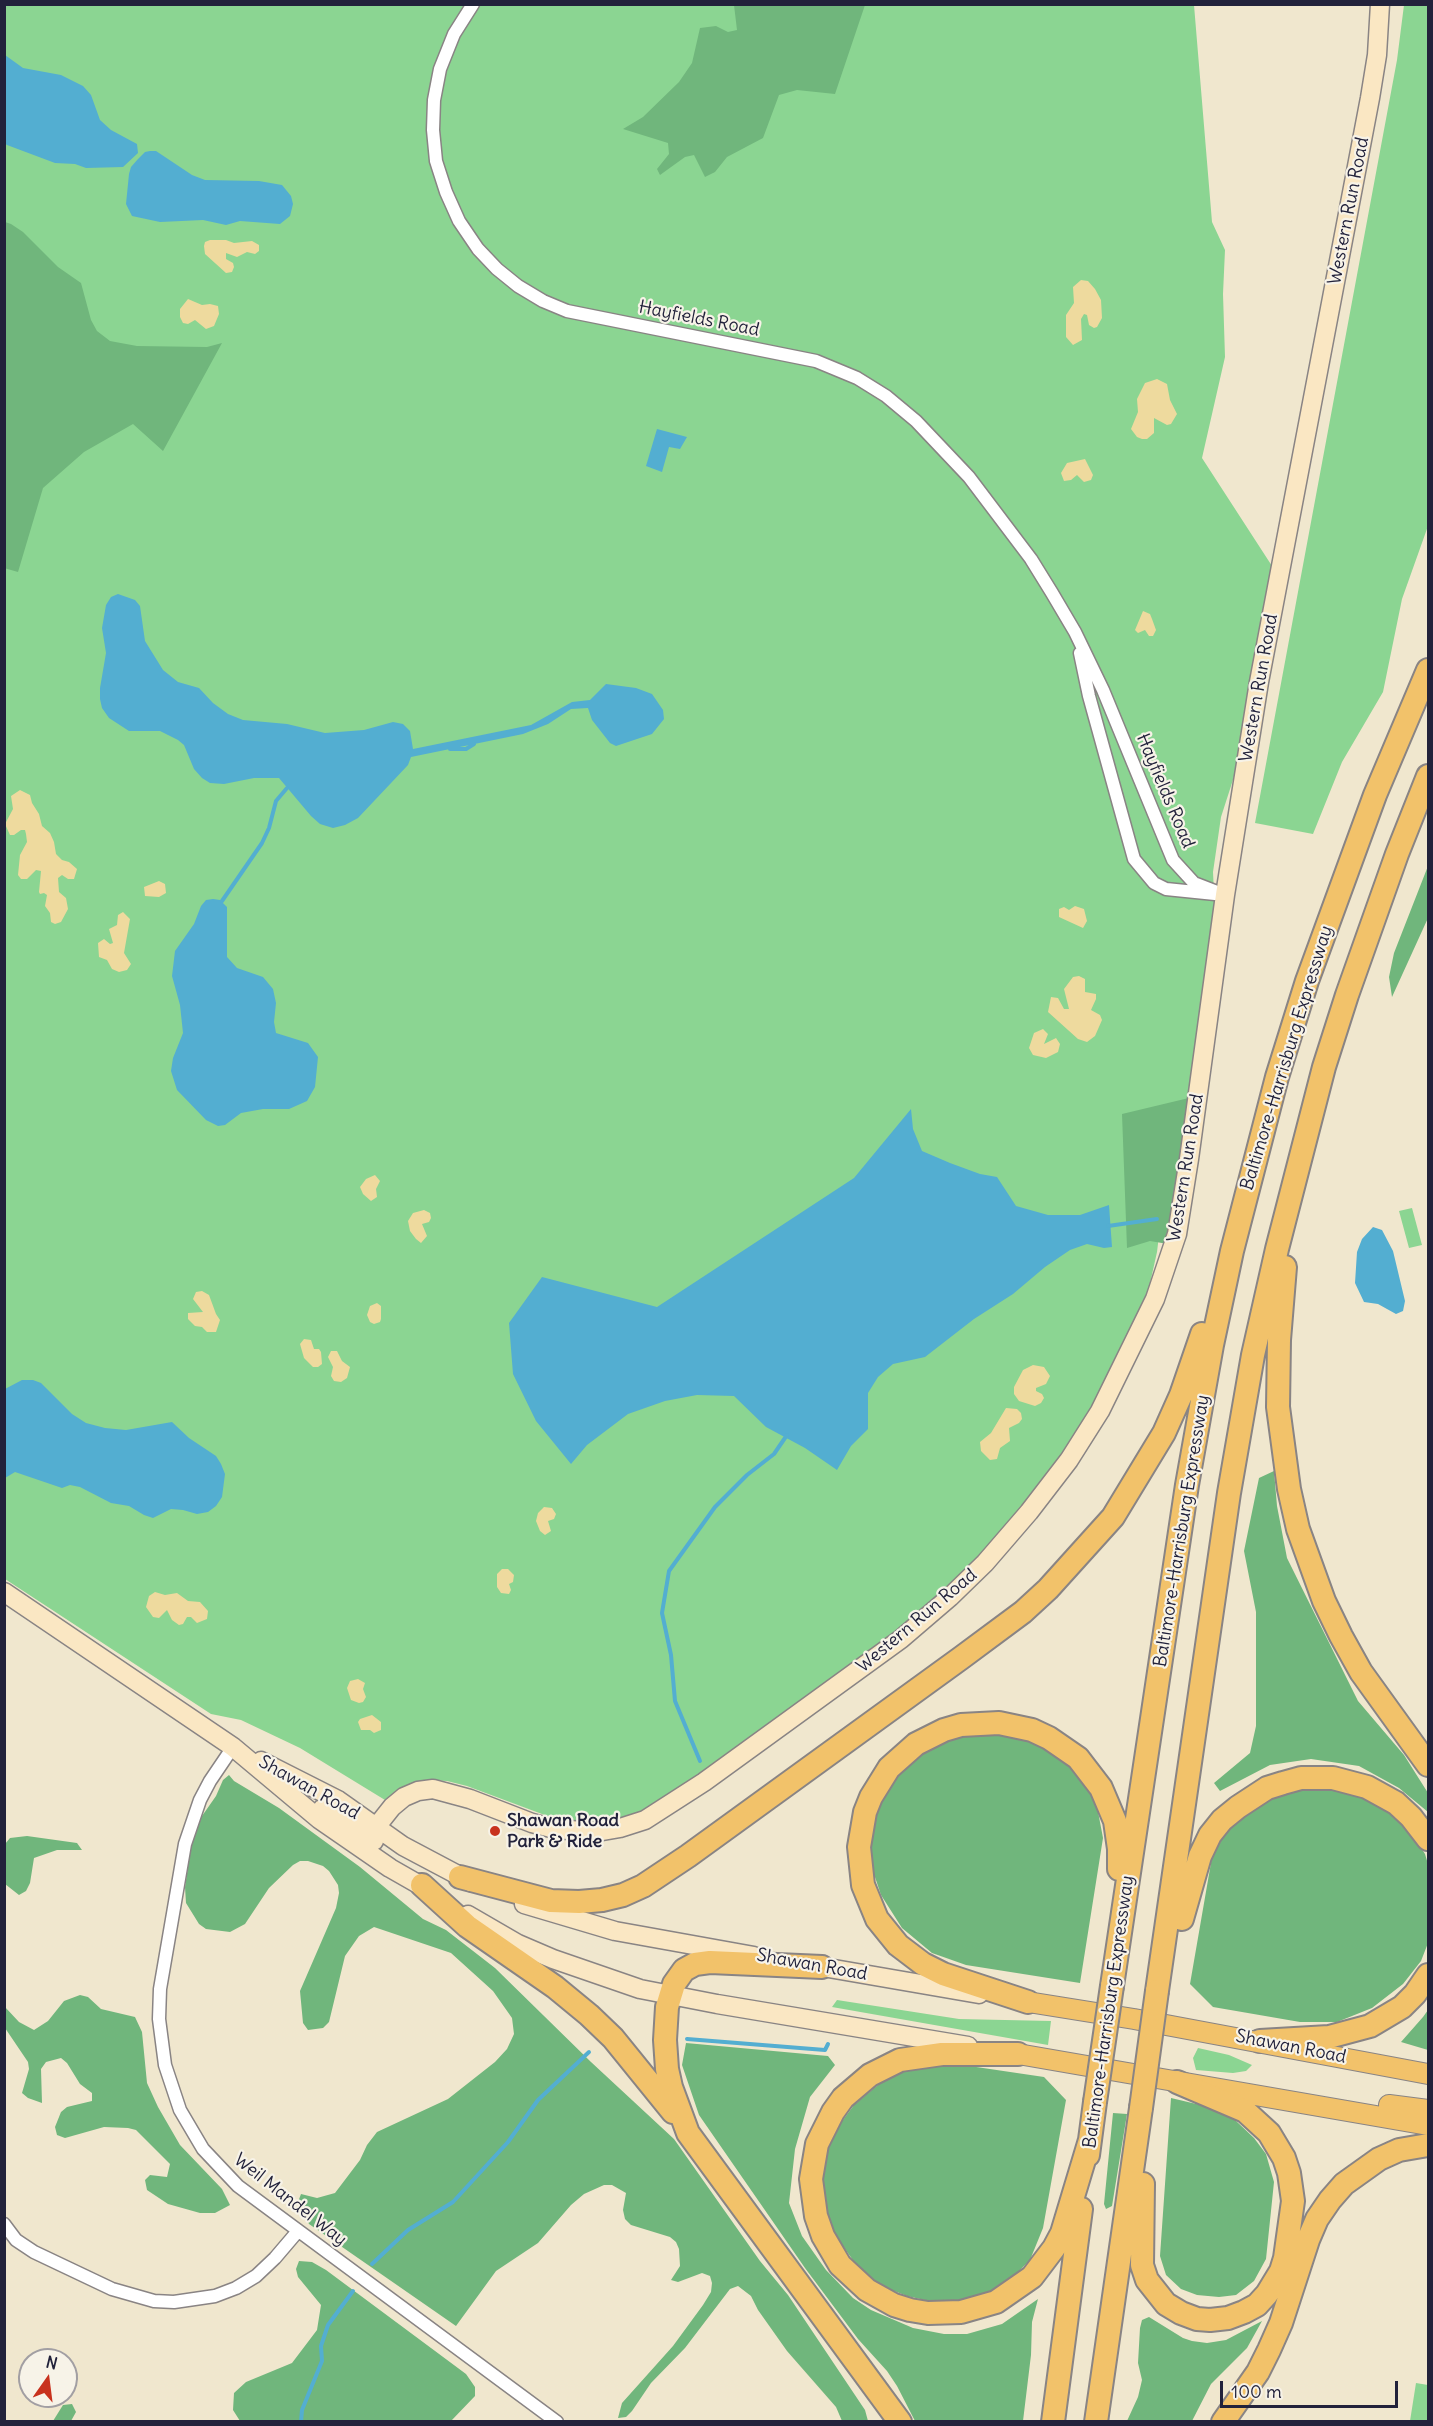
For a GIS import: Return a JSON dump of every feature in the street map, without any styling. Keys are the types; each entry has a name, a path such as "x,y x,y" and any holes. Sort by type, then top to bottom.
{"highway":[{"name":"Baltimore-Harrisburg Expressway","path":"1053,2421 1115,1961 1209,1357 1232,1251 1277,1077 1311,970 1375,795 1428,670"},
{"path":"1096,2421 1165,1993 1210,1619 1240,1423 1290,1192 1324,1067 1369,930 1428,776"},
{"path":"1290,1192 1298,1202 1287,1253 1282,1299 1278,1407 1289,1489 1311,1565 1324,1601 1341,1636 1361,1672 1428,1765"},
{"path":"460,1877 551,1901 579,1902 613,1898 643,1886 698,1849 1023,1612 1093,1541 1113,1517 1140,1475 1181,1395 1232,1251"},
{"path":"1182,1919 1199,1767 1210,1619"},
{"path":"1028,2002 943,1974 923,1964 887,1933 869,1902 860,1865 859,1847 865,1812 871,1797 889,1768 909,1750 930,1736 970,1724 1016,1725 1049,1738 1064,1747 1089,1770 1106,1797 1118,1836 1115,1961"},
{"path":"1165,1993 1182,1919 1200,1856 1210,1835 1222,1820 1267,1788 1301,1779 1333,1778 1367,1787 1380,1793 1403,1810 1422,1829 1428,1839"},
{"path":"422,1885 466,1926 555,1987 605,2030 653,2086 900,2421"},
{"path":"688,2133 671,2087 665,2040 670,1996 679,1976 695,1964 710,1962 822,1967"},
{"path":"1260,2041 1329,2037 1370,2026 1402,2007 1415,1994 1428,1975"},
{"path":"1018,2054 942,2054 900,2060 870,2075 843,2098 833,2112 818,2144 811,2179 816,2217 823,2236 840,2265 867,2290 894,2305 910,2310 928,2313 961,2312 996,2302 1032,2277 1054,2248 1062,2233 1090,2140"},
{"path":"1148,2109 1143,2184 1142,2265 1147,2280 1166,2304 1189,2316 1210,2320 1228,2318 1244,2312 1257,2305 1267,2294 1281,2271 1293,2201 1289,2173 1284,2158 1269,2133 1245,2111 1177,2082"},
{"path":"1223,2421 1258,2372 1269,2350 1281,2323 1308,2240 1317,2219 1330,2200 1353,2177 1379,2159 1399,2150 1428,2145"},
{"path":"1109,2421 1143,2184"}],"main road":[{"name":"Shawan Road","path":"1028,2002 1260,2041 1428,2074"},
{"name":"Shawan Road","path":"1018,2054 1428,2125"},
{"path":"1252,2094 1370,2102 1428,2110"}],"street":[{"name":"Hayfields Road","path":"472,4 454,34 440,69 434,100 433,130 436,161 446,192 459,221 478,249 497,269 519,286 567,311 816,361 857,378 886,396 916,421 969,477 1031,559 1075,632 1103,690 1173,860 1194,882 1225,895"},
{"name":"Western Run Road","path":"373,1831 392,1807 404,1797 417,1791 433,1789 470,1799 532,1823 555,1829 597,1832 645,1820 704,1782 901,1639 985,1563 1050,1486 1084,1436 1130,1353 1164,1276 1177,1233 1225,895 1259,682 1370,98 1377,55 1380,4"},
{"name":"Hayfields Road","path":"1075,632 1089,696 1134,859 1154,883 1166,889 1185,893 1225,895"},
{"name":"Shawan Road","path":"4,1592 233,1747 300,1803 390,1869 422,1885 486,1925 527,1947 614,1981 670,1996 1018,2054"},
{"name":"Shawan Road","path":"233,1747 338,1800 373,1831 389,1858 422,1885"},
{"name":"Weil Mandel Way","path":"233,1747 205,1791 185,1844 160,1989 161,2039 165,2065 180,2110 203,2149 238,2186 557,2421"},
{"name":"Shawan Road","path":"300,1803 329,1811 403,1846 460,1877 523,1904 615,1932 1028,2002"},
{"path":"4,2224 16,2240 34,2252 112,2289 133,2297 174,2302 215,2296 236,2288 262,2270 297,2231"}],"green space":[{"path":"4,5 1194,5 1212,222 1225,250 1223,294 1225,357 1202,458 1272,566 1241,755 1221,817 1213,872 1215,914 1172,1208 1161,1219 1157,1252 1145,1306 1095,1407 1065,1454 980,1560 895,1634 699,1778 641,1814 621,1821 577,1825 447,1781 429,1780 412,1783 398,1789 385,1800 300,1748 241,1720 211,1714 5,1579"},
{"path":"734,5 865,5 835,94 797,90 779,95 763,138 727,157 715,172 705,177 694,155 685,157 660,175 657,169 669,154 668,143 623,129 643,117 679,82 692,63 700,28 716,26 728,32 737,30"},
{"path":"1404,5 1428,5 1428,526 1402,599 1383,692 1342,762 1313,834 1255,823 1397,60"},
{"path":"5,222 23,232 58,267 81,283 91,320 97,331 110,341 137,346 207,347 222,343 163,451 133,424 84,452 43,488 18,572 4,568"},
{"path":"1428,866 1428,918 1392,997 1389,977 1394,953"},
{"path":"1193,1097 1168,1244 1150,1241 1127,1248 1122,1114"},
{"path":"1412,1208 1422,1245 1409,1248 1399,1211"},
{"path":"1274,1471 1277,1506 1287,1558 1358,1701 1404,1755 1428,1793 1428,1812 1399,1788 1359,1766 1311,1759 1270,1765 1220,1791 1214,1783 1250,1753 1256,1726 1256,1612 1244,1551 1259,1478"},
{"path":"955,1732 1012,1732 1065,1755 1096,1801 1103,1838 1080,1983 966,1965 932,1953 902,1928 881,1895 872,1868 870,1838 876,1809 902,1766"},
{"path":"229,1775 234,1781 279,1808 360,1867 423,1919 446,1930 495,1968 674,2139 760,2261 788,2295 865,2410 868,2421 842,2421 836,2407 787,2351 758,2310 751,2296 738,2286 730,2289 685,2348 651,2383 632,2411 626,2417 618,2418 622,2403 673,2346 703,2305 711,2292 712,2283 710,2276 702,2273 678,2282 671,2280 680,2266 679,2249 676,2242 670,2237 631,2225 625,2219 623,2210 626,2193 612,2185 604,2185 584,2194 571,2205 538,2243 496,2271 456,2326 309,2224 298,2202 301,2194 317,2198 335,2193 360,2160 367,2145 377,2132 448,2099 495,2062 507,2049 514,2034 512,2018 493,1991 451,1953 374,1927 359,1936 345,1956 329,2022 323,2028 308,2030 303,2023 300,1991 336,1908 338,1885 329,1871 323,1866 308,1861 300,1861 293,1865 269,1888 245,1924 230,1932 206,1929 199,1924 186,1903 185,1887 192,1839 202,1816 216,1796 223,1780"},
{"path":"1303,1785 1332,1787 1386,1805 1406,1825 1425,1854 1428,1864 1428,1943 1421,1961 1403,1984 1372,2008 1337,2022 1300,2022 1213,2007 1190,1984 1212,1857 1230,1825 1250,1805"},
{"path":"27,1836 77,1843 82,1850 57,1850 34,1858 30,1883 26,1891 19,1895 5,1884 5,1844 10,1838"},
{"path":"80,1995 88,1997 101,2009 135,2017 142,2032 147,2083 158,2107 180,2145 222,2189 230,2205 215,2213 200,2213 168,2204 147,2190 145,2180 150,2175 167,2177 170,2164 136,2130 104,2127 65,2138 57,2135 55,2127 61,2112 67,2107 92,2101 92,2093 80,2084 67,2063 61,2058 46,2062 41,2069 42,2103 22,2093 29,2069 28,2062 5,2028 5,2007 19,2022 34,2030 48,2021 64,2001"},
{"path":"837,2000 959,2019 1051,2021 1048,2045 832,2007"},
{"path":"1428,2010 1428,2050 1401,2042 1423,2017"},
{"path":"686,2043 828,2056 835,2065 810,2097 795,2149 789,2203 802,2236 826,2270 853,2298 871,2310 913,2328 944,2334 967,2334 1002,2324 1038,2299 1032,2322 1031,2355 1023,2421 915,2421 887,2371 858,2339 805,2268 699,2115 682,2065"},
{"path":"1198,2048 1229,2055 1252,2065 1246,2071 1233,2073 1196,2070 1193,2058"},
{"path":"956,2064 1044,2077 1066,2100 1043,2228 1030,2260 1010,2280 986,2294 958,2302 929,2301 907,2296 874,2283 855,2263 835,2235 825,2210 822,2185 825,2156 837,2128 854,2105 884,2080 919,2066"},
{"path":"1171,2098 1209,2107 1235,2120 1254,2138 1266,2154 1274,2182 1266,2259 1254,2281 1236,2295 1219,2297 1197,2295 1181,2289 1166,2275 1160,2256"},
{"path":"1113,2113 1127,2114 1112,2206 1106,2209 1104,2204"},
{"path":"299,2261 312,2262 326,2270 466,2374 475,2387 475,2396 451,2421 240,2421 233,2410 234,2393 246,2382 292,2363 317,2330 321,2305 298,2277 296,2269"},
{"path":"1149,2317 1183,2338 1207,2343 1226,2340 1262,2321 1247,2348 1211,2384 1192,2421 1127,2421 1138,2397 1142,2380 1138,2363 1140,2328 1142,2320"},
{"path":"1416,2383 1428,2385 1428,2421 1410,2421"},
{"path":"61,2408 74,2408 76,2412 71,2421 53,2421"}],"sand":[{"path":"226,240 234,243 252,241 259,245 259,251 255,254 247,252 237,257 226,253 226,259 233,263 234,267 232,272 226,273 205,254 205,242"},
{"path":"1081,280 1088,281 1095,289 1101,300 1102,318 1094,328 1089,325 1087,315 1084,314 1081,319 1082,340 1073,345 1066,337 1066,315 1074,303 1073,287"},
{"path":"188,299 202,305 218,306 219,314 214,326 206,329 195,320 188,324 183,323 180,309"},
{"path":"1157,379 1167,384 1170,400 1177,414 1171,424 1167,425 1154,418 1154,433 1147,439 1142,439 1137,437 1131,429 1138,412 1137,399 1145,383"},
{"path":"1085,459 1093,475 1091,480 1084,482 1077,475 1071,480 1064,481 1061,473 1067,463"},
{"path":"1143,611 1150,614 1152,619 1156,630 1153,636 1149,636 1145,630 1138,633 1135,630"},
{"path":"20,790 30,795 42,826 50,833 54,842 56,854 77,869 74,879 68,879 62,875 58,878 59,892 66,898 68,909 61,922 55,924 51,922 50,913 45,906 47,895 39,892 41,871 36,870 27,879 21,879 18,875 20,855 27,842 25,830 10,835 5,824 13,809 11,796"},
{"path":"159,881 165,884 166,893 159,897 145,896 144,887"},
{"path":"1075,906 1084,909 1087,921 1083,928 1059,917 1059,909 1064,907 1069,910"},
{"path":"123,912 130,919 124,953 131,964 127,970 119,972 112,969 107,960 99,957 98,943 104,939 110,944 113,943 109,929 117,925 118,915"},
{"path":"1079,976 1085,979 1085,992 1096,994 1091,1010 1100,1015 1102,1020 1095,1036 1087,1042 1078,1039 1048,1012 1051,997 1058,998 1064,1009 1069,1009 1064,989 1073,977"},
{"path":"1043,1029 1048,1034 1044,1044 1056,1038 1060,1044 1058,1052 1046,1058 1033,1055 1029,1048 1034,1033"},
{"path":"375,1175 380,1181 376,1189 377,1197 371,1201 363,1194 360,1187 366,1179"},
{"path":"424,1210 430,1213 431,1218 429,1222 422,1224 427,1236 421,1243 410,1231 408,1221 413,1213"},
{"path":"202,1291 209,1295 220,1320 216,1332 207,1332 202,1327 195,1326 188,1319 188,1313 203,1312 193,1299 196,1292"},
{"path":"377,1303 381,1306 381,1319 380,1322 374,1324 370,1322 367,1315 370,1306"},
{"path":"304,1339 311,1340 314,1349 319,1349 321,1352 322,1364 318,1367 313,1367 304,1358 300,1344"},
{"path":"331,1351 337,1351 342,1361 350,1367 347,1378 341,1382 334,1381 331,1376 333,1367 328,1357"},
{"path":"1033,1365 1044,1367 1050,1376 1046,1384 1036,1388 1036,1391 1044,1398 1035,1406 1019,1401 1014,1394 1014,1387 1023,1370"},
{"path":"1006,1408 1017,1409 1022,1419 1009,1428 1010,1441 1000,1448 997,1459 990,1460 981,1451 980,1442 991,1433"},
{"path":"544,1507 552,1508 556,1514 554,1519 548,1521 551,1531 545,1535 540,1531 536,1521 538,1513"},
{"path":"502,1569 508,1569 514,1575 513,1582 509,1584 511,1590 509,1594 501,1593 497,1587 497,1574"},
{"path":"155,1592 165,1595 177,1593 188,1601 200,1602 208,1611 207,1619 197,1623 191,1617 187,1617 183,1624 179,1625 172,1620 167,1610 159,1618 153,1617 146,1607 149,1596"},
{"path":"358,1679 365,1683 363,1689 366,1697 363,1702 359,1703 351,1700 347,1688 350,1681"},
{"path":"372,1715 381,1722 381,1730 374,1733 370,1730 361,1730 358,1722 360,1719"}],"water":[{"path":"5,55 23,68 61,75 83,86 91,95 100,120 111,130 137,144 138,153 123,167 86,168 75,164 55,163 4,143"},
{"path":"156,151 192,175 205,180 259,181 282,185 291,196 293,204 290,216 280,224 240,221 226,225 203,220 160,222 132,216 126,204 129,174 131,167 138,159 145,152"},
{"path":"657,429 687,437 680,449 669,447 662,472 646,466"},
{"path":"118,594 135,600 140,606 145,641 163,670 178,682 199,688 213,703 228,714 243,720 287,724 325,733 364,730 393,722 403,724 410,731 413,749 531,725 572,702 590,700 606,684 636,688 652,694 663,710 664,719 652,734 616,746 610,743 592,720 588,708 571,709 548,724 523,734 411,757 408,765 358,818 333,828 320,824 311,816 279,778 254,778 224,784 210,783 194,769 184,745 178,740 160,731 129,731 109,718 102,708 100,699 106,653 102,628 106,605 111,597"},
{"path":"206,900 220,900 227,907 227,957 237,968 263,977 273,989 276,1003 274,1022 276,1033 308,1043 318,1057 315,1087 307,1101 289,1109 263,1109 241,1113 225,1125 218,1126 206,1120 177,1090 171,1071 173,1058 183,1033 180,1005 172,976 175,951 194,924 201,906"},
{"path":"911,1109 913,1129 922,1151 980,1174 997,1177 1016,1206 1048,1215 1080,1215 1109,1205 1112,1247 1104,1248 1087,1244 1070,1250 925,1357 893,1364 878,1377 868,1393 868,1429 851,1446 837,1470 805,1448 766,1427 734,1396 697,1395 665,1401 628,1414 587,1445 571,1464 536,1421 513,1374 509,1323 542,1277 657,1307 854,1178"},
{"path":"1373,1227 1382,1230 1393,1251 1405,1301 1403,1311 1396,1314 1378,1304 1364,1302 1355,1283 1357,1252 1362,1239"},
{"path":"22,1380 41,1383 72,1414 86,1423 126,1430 172,1422 189,1438 216,1456 225,1474 222,1497 208,1512 197,1514 171,1509 153,1518 129,1506 111,1503 80,1487 70,1485 62,1488 15,1472 5,1478 5,1389"}],"waterway":[{"path":"450,749 466,749 474,744"},
{"path":"222,901 262,843 269,828 276,801 287,788"},
{"path":"1108,1226 1157,1219"},
{"path":"700,1761 675,1701 671,1655 662,1613 669,1571 715,1507 747,1475 774,1454 787,1435"},
{"path":"687,2039 825,2050 828,2044"},
{"path":"372,2264 408,2230 453,2202 508,2142 538,2100 589,2052"},
{"path":"301,2422 302,2410 322,2361 321,2346 328,2325 353,2291"}],"place":[{"name":"Shawan Road Park & Ride","path":"495,1831"}]}
